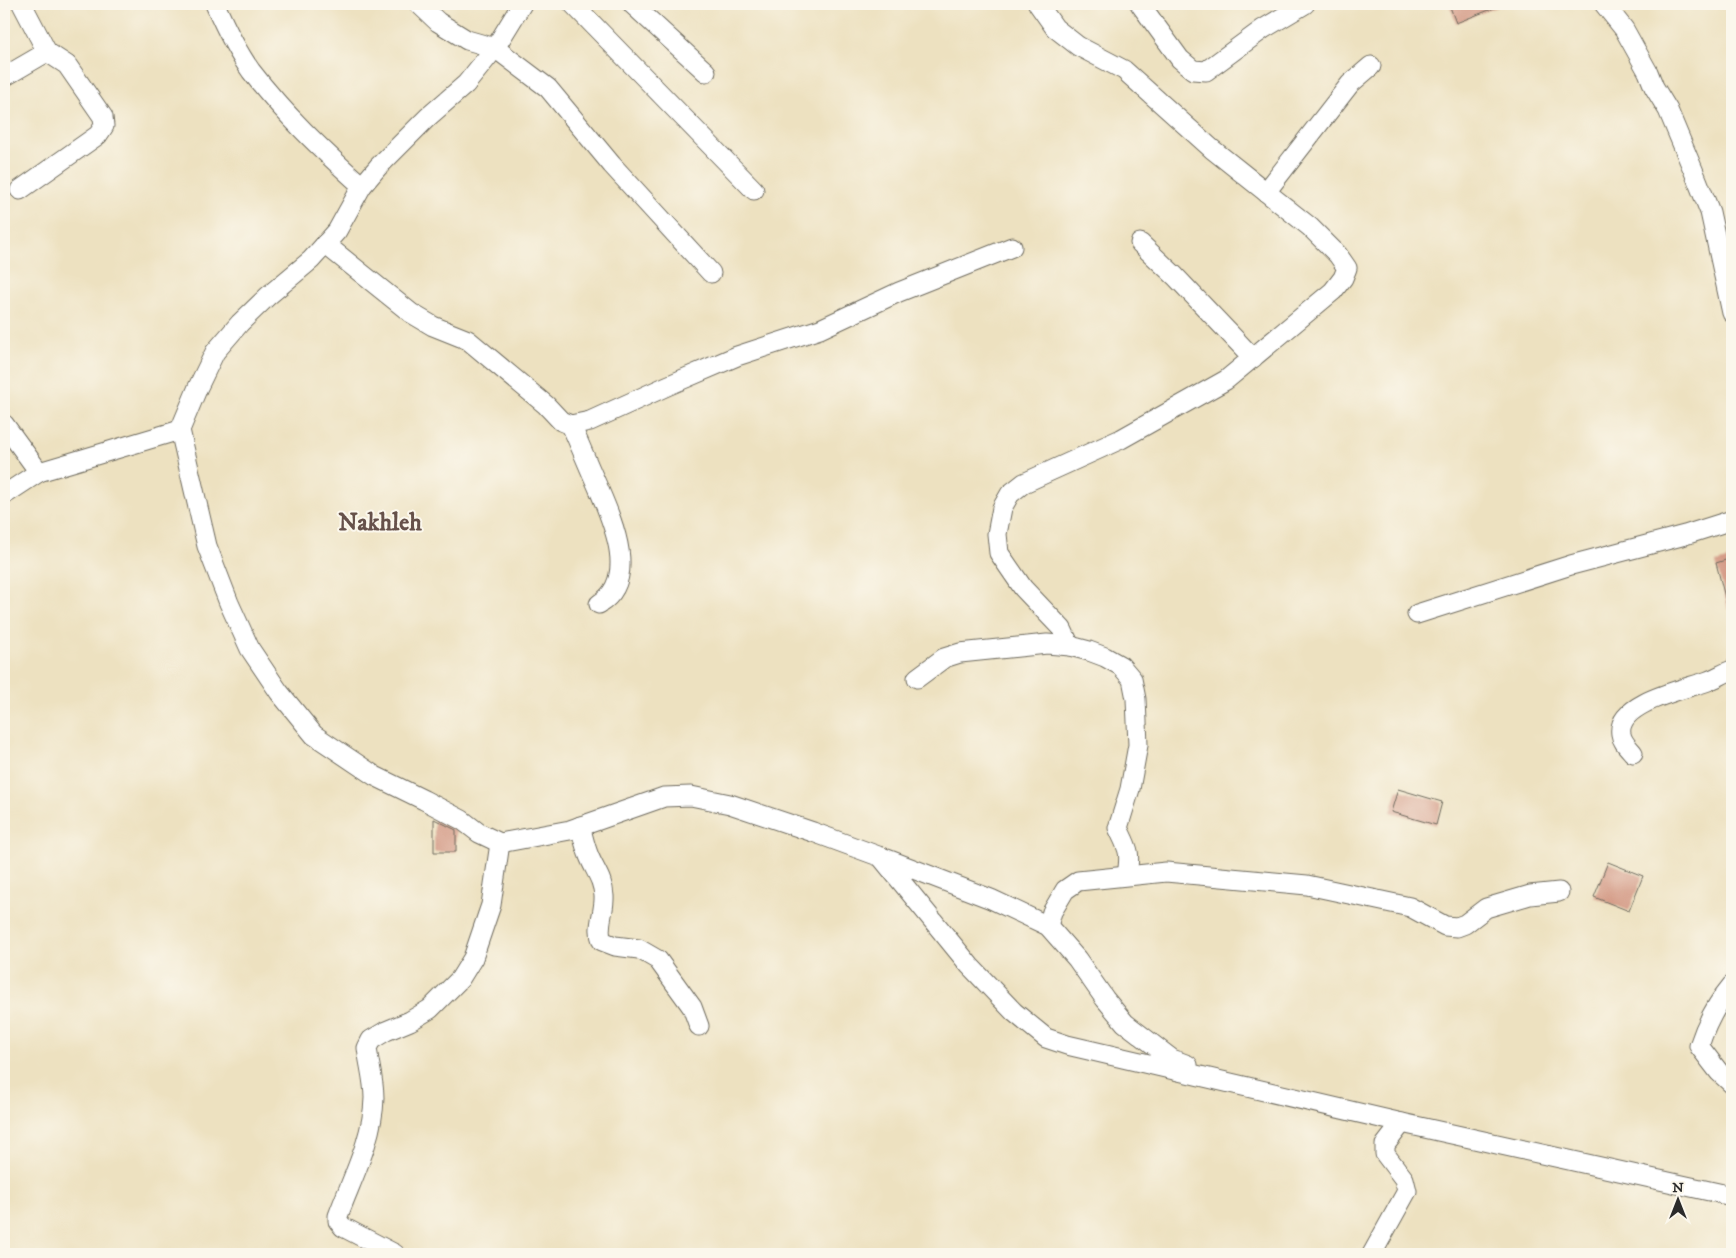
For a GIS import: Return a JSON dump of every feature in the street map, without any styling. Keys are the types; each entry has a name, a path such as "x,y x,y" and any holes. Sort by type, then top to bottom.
{"street":[{"path":"20,190 98,135 104,126 103,118 67,64 47,52 22,4"},
{"path":"215,4 228,34 251,70 307,136 362,186"},
{"path":"419,4 438,22 467,40 495,48 548,88 612,166 711,272"},
{"path":"522,4 495,48 466,84 399,145 362,186 337,231 311,260 268,296 240,323 215,352 198,387 180,430 207,546 250,649 279,692 314,735 375,776 462,820 479,833 500,842 553,834 664,797 691,796 730,804 813,832 991,899 1048,926 1077,959 1125,1023 1172,1059 1222,1080"},
{"path":"573,4 754,190"},
{"path":"632,4 706,72"},
{"path":"1038,4 1055,28 1078,46 1124,70 1212,150 1310,227 1338,255 1347,268 1343,278 1333,291 1226,380 1129,434 1024,483 1010,494 1002,508 997,534 999,553 1023,588 1062,629 1070,646"},
{"path":"1140,4 1180,59 1193,70 1206,71 1264,29 1305,4"},
{"path":"1604,4 1624,29 1648,72 1654,87 1668,110 1691,163 1710,212 1732,313"},
{"path":"4,77 47,52"},
{"path":"1266,192 1350,84 1371,66"},
{"path":"1140,243 1253,358"},
{"path":"325,244 411,312 433,326 468,340 546,405 561,421 571,425 590,421 737,356 820,329 899,292 1012,246"},
{"path":"4,424 39,472"},
{"path":"571,425 611,519 620,554 620,567 616,584 608,598 599,604"},
{"path":"4,495 39,472 180,430"},
{"path":"1417,614 1571,565 1686,535 1732,520"},
{"path":"917,678 944,658 960,653 1047,644 1070,646 1105,657 1121,666 1132,679 1136,699 1138,746 1130,789 1118,828 1130,858 1127,875"},
{"path":"1633,753 1624,743 1621,732 1625,718 1630,713 1641,704 1708,681 1732,670"},
{"path":"580,826 589,856 602,881 604,897 603,916 598,933 602,941 615,946 639,949 658,960 692,1007 699,1026"},
{"path":"395,1254 343,1227 338,1221 338,1216 366,1144 373,1113 374,1096 366,1048 371,1040 386,1031 410,1021 430,1008 460,979 473,958 491,905 500,842"},
{"path":"881,857 970,966 1014,1012 1046,1038 1068,1045 1402,1123 1732,1196"},
{"path":"1048,926 1052,912 1065,890 1078,881 1166,872 1307,885 1410,907 1445,926 1457,928 1486,908 1530,895 1559,892"},
{"path":"1732,985 1704,1029 1699,1046 1719,1072 1732,1084"},
{"path":"1372,1254 1407,1191 1404,1179 1385,1154 1385,1145 1402,1123"}],"building":[{"path":"1449,4 1502,4 1502,5 1456,23"},
{"path":"1732,558 1732,608 1728,609 1716,563"},
{"path":"1398,789 1442,802 1436,825 1391,812"},
{"path":"434,819 456,830 456,852 434,852"},
{"path":"1608,862 1643,876 1629,911 1594,897"}],"district":[{"name":"Nakhleh","path":"380,523"}]}
